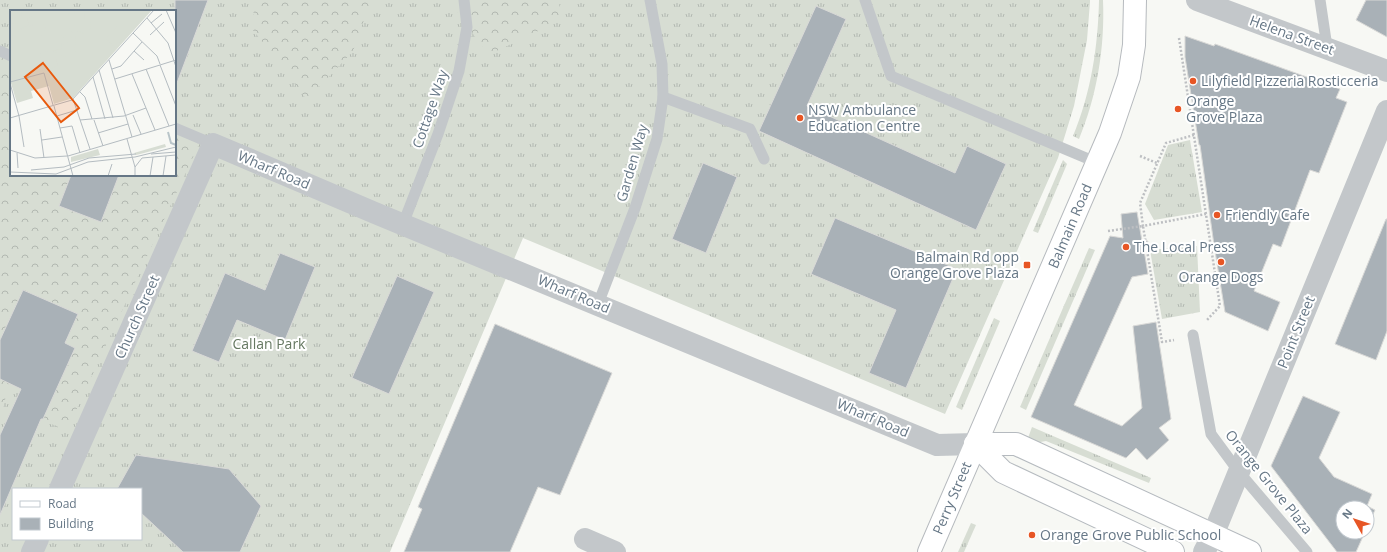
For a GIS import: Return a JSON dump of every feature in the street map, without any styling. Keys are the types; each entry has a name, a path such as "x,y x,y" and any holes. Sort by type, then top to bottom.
{"main road":[{"name":"Balmain Road","path":"975,444 1098,163 1112,127 1129,77 1134,45 1136,12 1135,0"},
{"path":"975,444 1016,444 1209,543 1250,552"},
{"path":"975,444 1003,472 1173,552"},
{"name":"Perry Street","path":"929,552 975,444"}],"street":[{"name":"Helena Street","path":"1197,0 1327,47 1387,71"},
{"name":"Point Street","path":"1209,543 1387,111"},
{"name":"Wharf Road","path":"213,144 937,445 975,444"},
{"name":"Church Street","path":"60,488 213,144"},
{"path":"585,539 615,552"},
{"path":"32,552 38,540"}],"lane":[{"name":"Cottage Way","path":"403,224 438,134 459,71 466,27 464,0"},
{"name":"Garden Way","path":"598,304 635,208 657,139 663,97 662,64 650,0"},
{"path":"865,0 891,76 1098,163"},
{"path":"1320,0 1327,47"},
{"path":"0,51 10,56"},
{"path":"663,97 750,129 764,159"},
{"name":"Wharf Road","path":"176,128 213,144"},
{"name":"Orange Grove Plaza","path":"1193,335 1212,434 1239,472 1307,552"}],"path":[{"path":"1179,38 1194,135 1220,306 1193,335 1162,342 1140,203 1166,143 1194,135"},
{"path":"1140,156 1157,163"},
{"path":"1108,232 1206,214"}],"green space":[{"name":"Callan Park","path":"0,0 1090,0 1087,40 1074,106 1058,158 945,414 523,238 390,552 0,552"},
{"path":"254,0 371,0 353,51 307,100 253,30"},
{"path":"449,0 558,0 563,19 488,55"},
{"path":"1099,0 1103,0 1103,36 1101,53 1091,106 1079,139 1073,136 1085,103 1089,86 1097,35"},
{"path":"0,51 10,56 10,176 176,176 176,132 199,144 66,432 43,419 75,348 65,343 78,314 23,290 0,340"},
{"path":"1190,140 1202,212 1154,220 1145,204 1168,145"},
{"path":"1063,160 1067,164 1038,233 1033,231"},
{"path":"1197,246 1200,312 1162,319 1150,250"},
{"path":"1089,248 1095,250 1026,410 1020,407"},
{"path":"994,318 1000,321 962,410 956,407"},
{"path":"0,379 9,383 1,417 0,417"},
{"path":"1032,427 1151,478 1149,483 1046,441 1035,443 1028,438"},
{"path":"971,523 976,525 964,552 958,552"}],"building":[{"path":"175,0 208,0 177,83 176,10"},
{"path":"1366,0 1387,0 1387,37 1356,20"},
{"name":"NSW Ambulance Education Centre","path":"816,6 846,19 807,106 955,173 967,146 1006,164 976,230 759,131"},
{"path":"1185,36 1214,46 1215,44 1340,89 1336,98 1347,102 1319,173 1310,170 1281,247 1273,244 1254,291 1280,302 1268,331 1225,312 1185,57"},
{"path":"703,163 737,177 706,253 672,239"},
{"path":"71,176 119,176 101,222 59,206"},
{"path":"1137,212 1142,241 1148,241 1144,250 1148,274 1132,277 1074,405 1122,426 1142,408 1133,326 1156,322 1171,419 1159,428 1169,440 1147,460 1136,448 1126,458 1031,417 1110,236 1123,238 1121,214"},
{"path":"835,218 957,269 906,388 869,373 896,310 811,274"},
{"path":"1386,219 1387,331 1376,360 1335,344"},
{"path":"280,253 315,267 285,340 237,320 219,362 192,351 225,273 265,290"},
{"path":"397,276 434,292 389,394 352,378"},
{"path":"23,290 78,314 65,343 75,348 43,419 41,419 0,515 0,435 21,389 0,379 0,340"},
{"path":"495,324 612,373 560,495 538,487 510,552 404,552 422,509 418,507"},
{"path":"1303,396 1340,412 1319,458 1334,477 1372,494 1370,500 1335,500 1335,540 1361,540 1356,552 1337,552 1271,466"},
{"path":"136,455 229,469 261,506 240,552 183,552 142,514 142,488 118,488"}],"place":[{"name":"Lilyfield Pizzeria Rosticceria","path":"1193,81"},
{"name":"Orange Grove Plaza","path":"1178,109"},
{"name":"NSW Ambulance Education Centre","path":"800,118"},
{"name":"Friendly Cafe","path":"1217,215"},
{"name":"The Local Press","path":"1126,247"},
{"name":"Orange Dogs","path":"1221,262"},
{"name":"Balmain Rd opp Orange Grove Plaza","path":"1027,265"},
{"name":"Orange Grove Public School","path":"1032,535"}]}
